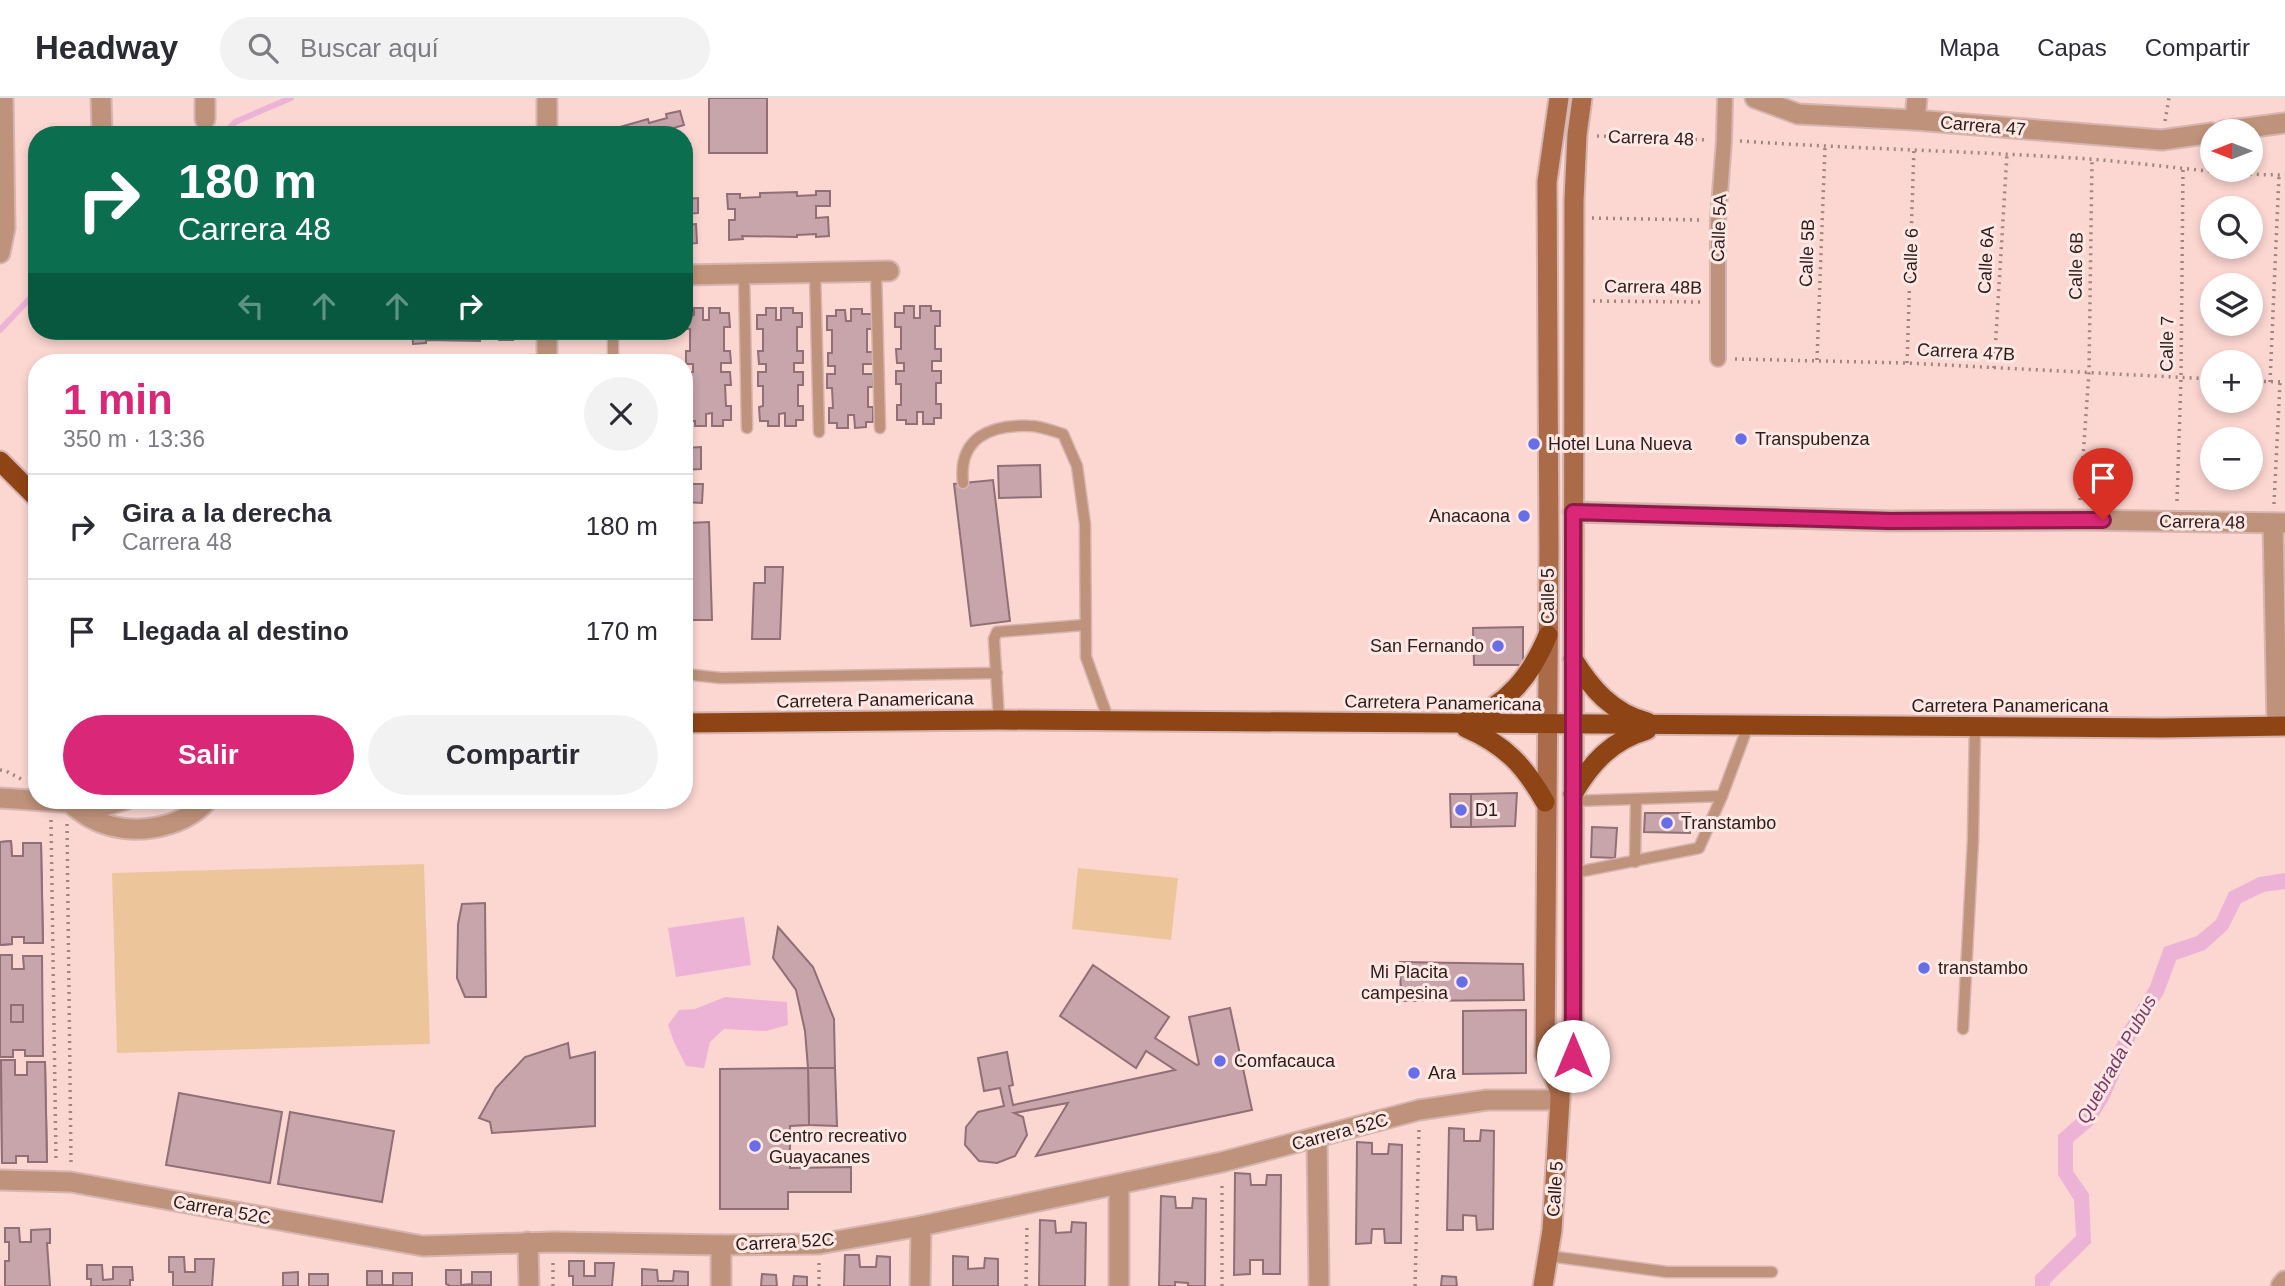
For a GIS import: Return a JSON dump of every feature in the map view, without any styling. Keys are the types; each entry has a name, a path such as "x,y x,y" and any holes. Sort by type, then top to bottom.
{"highway":[{"path":"0,461 28,489"},
{"path":"1458,724 1482,715 1504,700 1530,671 1548,635"},
{"path":"1573,659 1588,683 1608,704 1633,718 1661,725"},
{"name":"Carretera Panamericana","path":"693,723 999,720 2162,728 2281,726"},
{"path":"1458,724 1486,736 1510,754 1530,776 1545,802"},
{"path":"1573,798 1588,769 1608,748 1634,734 1661,725"}],"main road":[{"name":"Calle 5","path":"1559,98 1547,182 1545,1055 1560,1096"},
{"name":"Calle 5","path":"1543,1286 1556,1189 1560,1096 1573,1056 1573,241 1577,135 1582,98"}],"street":[{"path":"0,253 3,98"},
{"path":"101,98 102,126"},
{"path":"205,98 205,118"},
{"path":"547,98 547,126"},
{"name":"Calle 5A","path":"1718,359 1718,220 1725,98"},
{"name":"Carrera 47","path":"1755,98 1798,114 1915,120 2162,140 2200,135"},
{"path":"1915,120 1917,98"},
{"path":"2263,125 2285,122"},
{"path":"693,275 882,271"},
{"path":"547,340 547,353"},
{"name":"Carrera 48","path":"1573,512 1890,521 2279,523"},
{"path":"2279,523 2281,726"},
{"path":"0,798 28,802"},
{"path":"67,809 119,828 148,829 177,822 199,809"},
{"name":"Carrera 52C","path":"0,1180 71,1182 424,1246 528,1242 819,1244 920,1226 1222,1162 1419,1110 1487,1100 1560,1096"},
{"path":"1317,1139 1319,1286"},
{"path":"1119,1185 1119,1286"},
{"path":"920,1226 920,1286"},
{"path":"528,1242 529,1286"},
{"path":"721,1245 721,1286"},
{"path":"2281,1286 2285,1281"}],"lane":[{"path":"880,428 882,271"},
{"path":"815,273 819,432"},
{"path":"744,274 747,428"},
{"path":"963,483 964,454 978,438 1004,426 1033,426 1063,434 1077,466 1085,524 1086,657 1109,721"},
{"path":"999,720 994,639 997,632 1084,625"},
{"path":"693,675 721,678 997,673"},
{"path":"1573,873 1699,848 1748,726"},
{"path":"1963,1029 1973,840 1975,726"},
{"path":"1573,798 1636,800 1722,796"},
{"path":"1635,862 1636,800"},
{"path":"1549,1256 1667,1272 1772,1272"}],"path":[{"name":"Carrera 48","path":"1577,135 1724,140 1825,147 1914,148 2285,175"},
{"name":"Calle 5B","path":"1816,359 1825,147"},
{"name":"Calle 6","path":"1907,363 1914,148"},
{"name":"Calle 6A","path":"1994,368 2007,155"},
{"name":"Calle 6B","path":"2089,372 2092,159"},
{"name":"Calle 7","path":"2176,521 2181,378 2183,168"},
{"path":"2270,382 2278,175"},
{"path":"1590,218 1718,220"},
{"name":"Carrera 48B","path":"1587,301 1718,302"},
{"name":"Carrera 47B","path":"1718,359 1816,359 2200,379"},
{"path":"2079,520 2089,372"},
{"path":"2263,382 2282,382 2279,523"},
{"path":"56,1168 59,809"},
{"path":"59,809 71,1182"},
{"path":"1415,1286 1419,1110"},
{"path":"1222,1162 1222,1286"},
{"path":"1026,1286 1028,1203"}],"shaded area":[{"path":"424,864 430,1044 117,1053 112,873"},
{"path":"1078,868 1178,878 1171,940 1072,929"}],"water":[{"name":"Quebrada Pubus","path":"2285,873 2285,889 2264,892 2241,903 2228,929 2205,950 2176,960 2164,993 2136,1037 2109,1099 2093,1125 2073,1142 2073,1171 2089,1194 2091,1243 2050,1286 2035,1286 2035,1276 2076,1236 2074,1200 2058,1175 2058,1135 2081,1115 2095,1092 2123,1030 2150,986 2164,947 2197,936 2216,920 2229,892 2259,877"},
{"path":"744,917 751,965 676,977 668,928"},
{"path":"725,997 787,1002 788,1025 766,1031 724,1029 710,1042 704,1068 686,1066 668,1025 679,1010 695,1009"}],"building":[{"path":"709,98 767,98 767,153 709,153"},
{"path":"680,111 684,125 624,126 648,119 649,123 667,118 666,114"},
{"path":"816,191 830,191 830,206 816,206 816,218 828,217 829,236 742,236 743,239 729,240 729,220 735,220 735,209 728,209 727,194 740,194 740,198 760,197 760,193 797,192 797,196 816,195"},
{"path":"693,198 698,198 698,213 693,213"},
{"path":"693,224 696,224 697,243 693,243"},
{"path":"904,306 914,306 914,318 920,318 920,306 931,306 931,311 940,311 940,326 935,326 935,349 941,349 941,361 932,361 932,371 941,371 941,383 936,383 936,404 941,404 941,418 934,418 934,424 923,424 923,412 917,412 917,424 906,424 906,420 897,420 897,405 901,405 901,384 896,384 896,371 904,371 904,363 897,363 896,349 901,349 901,327 895,327 895,313 904,313"},
{"path":"694,308 703,308 703,320 709,320 709,308 720,308 720,313 729,313 730,327 724,327 724,351 730,351 731,363 721,363 721,372 730,372 731,385 725,385 726,406 731,406 731,420 723,420 723,426 712,426 712,413 706,414 706,426 695,426 693,421 693,354 686,354 686,351 690,351 690,340 693,340"},
{"path":"766,308 776,308 776,320 781,320 781,308 793,308 793,313 802,313 802,327 797,327 797,351 803,351 803,363 794,363 794,372 803,372 803,385 798,385 798,406 803,406 803,420 796,420 796,426 785,426 785,413 779,414 779,426 768,426 768,421 760,421 759,407 763,406 763,386 758,386 758,372 766,372 766,364 759,364 758,351 763,351 763,329 757,329 757,315 766,315"},
{"path":"851,309 862,309 862,314 872,314 872,329 867,329 867,352 873,352 873,364 863,364 863,374 873,374 873,387 868,387 868,407 873,407 873,422 866,422 866,427 855,428 854,415 848,415 848,428 837,428 837,423 829,423 829,408 833,408 832,388 827,388 827,374 835,374 835,366 828,366 828,353 832,353 832,330 827,330 827,316 836,316 836,310 845,310 846,321 851,321"},
{"path":"413,340 426,340 426,343 413,344"},
{"path":"693,447 701,447 701,469 693,469"},
{"path":"1040,465 1041,497 999,498 998,466"},
{"path":"993,480 1010,621 971,626 954,484"},
{"path":"693,484 703,484 702,503 693,502"},
{"path":"709,522 712,620 693,620 693,523"},
{"path":"765,567 783,567 780,639 752,639 754,583 765,583"},
{"name":"San Fernando","path":"1523,627 1523,665 1474,665 1473,628"},
{"path":"1517,793 1515,826 1471,827 1471,794"},
{"name":"D1","path":"1450,794 1471,794 1471,827 1451,827"},
{"name":"Transtambo","path":"1645,813 1690,813 1690,833 1644,832"},
{"path":"1592,827 1617,828 1615,858 1591,857"},
{"path":"11,841 12,856 23,856 23,843 41,843 43,943 24,943 24,937 12,937 12,944 0,945 0,842","holes":["13,877 25,877 25,895 13,895"]},
{"path":"11,841 12,856 23,856 23,843 41,843 43,943 24,943 24,937 12,937 12,944 0,945 0,842"},
{"path":"485,903 486,997 465,997 457,978 458,924 462,904"},
{"path":"778,927 813,967 834,1019 835,1068 808,1068 805,1031 796,990 773,958"},
{"path":"0,955 12,955 12,969 24,969 23,956 42,956 43,1056 25,1056 25,1050 13,1050 13,1057 0,1057"},
{"name":"Mi Placita campesina","path":"1400,962 1523,964 1524,1000 1401,1001"},
{"name":"Comfacauca","path":"1093,965 1169,1017 1155,1038 1197,1065 1199,1064 1189,1017 1230,1008 1252,1110 1036,1156 1068,1103 1014,1113 1023,1117 1027,1135 1015,1156 997,1163 979,1161 965,1145 966,1127 978,1112 1004,1106 1000,1088 984,1091 978,1058 1007,1052 1013,1085 1009,1086 1013,1105 1175,1070 1146,1051 1136,1068 1060,1016"},
{"path":"11,1005 23,1005 23,1022 11,1022"},
{"path":"1526,1010 1526,1073 1463,1074 1463,1011"},
{"path":"568,1043 570,1058 595,1052 595,1126 492,1133 490,1122 479,1118 496,1088 525,1057"},
{"path":"1,1060 15,1060 15,1075 27,1075 27,1062 45,1062 47,1162 28,1162 28,1156 16,1156 16,1163 2,1163","holes":["17,1100 28,1100 28,1118 17,1118"]},
{"path":"1,1060 15,1060 15,1075 27,1075 27,1062 45,1062 47,1162 28,1162 28,1156 16,1156 16,1163 2,1163"},
{"path":"808,1068 835,1068 837,1126 809,1125"},
{"name":"Centro recreativo Guayacanes","path":"808,1068 809,1125 790,1126 790,1168 851,1167 851,1192 788,1192 788,1209 720,1209 720,1069"},
{"path":"179,1093 282,1112 270,1183 166,1165"},
{"path":"290,1112 394,1131 382,1202 278,1184"},
{"path":"1449,1128 1464,1129 1464,1141 1480,1141 1481,1130 1494,1131 1493,1229 1477,1230 1476,1216 1463,1215 1463,1230 1447,1230"},
{"path":"1357,1142 1372,1143 1372,1154 1388,1154 1389,1144 1402,1145 1401,1243 1385,1243 1384,1229 1372,1229 1371,1243 1356,1244"},
{"path":"1235,1173 1250,1174 1251,1185 1266,1185 1267,1175 1281,1175 1280,1274 1263,1274 1263,1260 1250,1260 1250,1274 1234,1275"},
{"path":"1161,1196 1175,1197 1176,1208 1192,1208 1193,1198 1206,1199 1205,1286 1188,1286 1188,1283 1175,1282 1175,1286 1159,1286"},
{"path":"1040,1220 1055,1221 1056,1233 1071,1232 1072,1222 1086,1223 1085,1286 1039,1286"},
{"path":"5,1228 19,1228 20,1242 31,1242 31,1230 50,1229 50,1243 47,1243 50,1286 5,1286 5,1261 9,1261 9,1242 5,1242"},
{"path":"845,1255 859,1255 860,1267 876,1267 877,1256 890,1257 890,1286 844,1286"},
{"path":"953,1256 968,1257 968,1269 984,1268 985,1258 998,1259 998,1286 953,1286"},
{"path":"169,1257 184,1257 185,1272 195,1272 195,1259 214,1259 212,1286 173,1286"},
{"path":"569,1261 584,1261 584,1276 595,1276 595,1263 614,1263 612,1286 573,1286 573,1276 569,1276"},
{"path":"87,1265 102,1265 103,1280 113,1279 113,1267 132,1267 133,1280 130,1280 130,1286 91,1286 91,1279 87,1279"},
{"path":"642,1269 657,1270 658,1281 673,1281 674,1271 688,1272 688,1286 642,1286"},
{"path":"446,1270 461,1270 461,1285 472,1284 472,1272 491,1272 491,1285 450,1286 446,1284"},
{"path":"367,1271 382,1271 382,1285 393,1285 393,1273 412,1273 412,1286 367,1285"},
{"path":"298,1272 298,1286 283,1286 283,1273"},
{"path":"309,1274 328,1274 328,1286 309,1286"},
{"path":"762,1274 776,1275 777,1286 761,1286"},
{"path":"794,1276 807,1277 807,1286 793,1286"},
{"path":"1442,1276 1456,1277 1457,1286 1441,1286"}],"waterway":[{"path":"231,126 291,98"},
{"path":"0,330 28,300"}],"place":[{"name":"Transpubenza","path":"1741,439"},
{"name":"Hotel Luna Nueva","path":"1534,444"},
{"name":"Anacaona","path":"1524,516"},
{"name":"San Fernando","path":"1498,646"},
{"name":"D1","path":"1461,810"},
{"name":"Transtambo","path":"1667,823"},
{"name":"transtambo","path":"1924,968"},
{"name":"Mi Placita campesina","path":"1462,982"},
{"name":"Comfacauca","path":"1220,1061"},
{"name":"Ara","path":"1414,1073"},
{"name":"Centro recreativo Guayacanes","path":"755,1146"}],"route":[{"path":"1573,1056 1573,512 1890,521 2103,520"}]}
